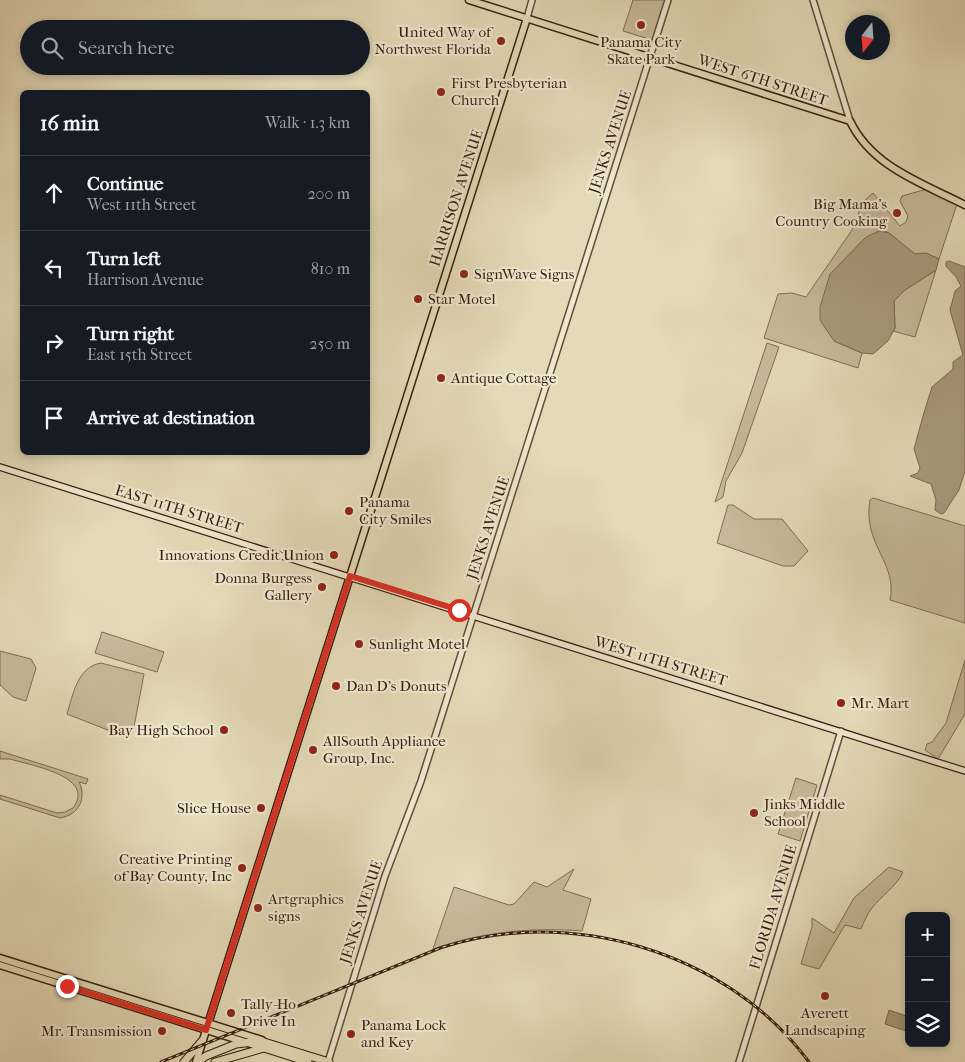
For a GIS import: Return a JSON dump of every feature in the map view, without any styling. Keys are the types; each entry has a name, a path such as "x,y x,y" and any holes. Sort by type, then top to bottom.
{"highway":[{"path":"184,1062 202,1041"},
{"path":"197,1062 206,1056 245,1042 264,1044 328,1062"},
{"path":"215,1062 264,1044 308,1062"}],"main road":[{"name":"WEST 6TH STREET","path":"469,0 850,121"},
{"name":"HARRISON AVENUE","path":"197,1062 202,1041 527,18"},
{"path":"850,121 865,146 882,161 965,205"},
{"name":"EAST 11TH STREET","path":"0,467 350,576"},
{"name":"WEST 11TH STREET","path":"350,576 965,771"},
{"path":"0,958 15,966 264,1044"},
{"path":"0,965 15,966"},
{"path":"207,1026 245,1042"}],"street":[{"name":"HARRISON AVENUE","path":"527,18 532,0"},
{"name":"JENKS AVENUE","path":"328,1062 384,879 414,802 474,615 668,0"},
{"path":"813,0 850,121"},
{"name":"FLORIDA AVENUE","path":"739,1062 841,731"}],"shaded area":[{"name":"Panama City Skate Park","path":"633,0 665,0 652,40 623,31"},
{"path":"927,189 957,204 939,259 909,252 885,231 830,274 834,341 862,353 858,368 764,338 778,294 792,293 806,297 852,230 863,202 873,193 900,226 906,222 908,216 900,201 902,196"},
{"path":"879,231 889,233 915,254 926,253 939,259 936,270 905,290 894,301 895,328 888,341 873,354 862,353 834,341 820,320 820,307 830,274 866,237"},
{"path":"949,261 965,267 965,471 959,490 944,513 941,514 935,510 936,500 931,484 910,476 918,473 920,468 914,449 932,387 953,369 953,362 963,355 950,310 955,291 961,286 946,266 946,262"},
{"path":"936,270 915,337 893,331 895,328 894,301 905,290"},
{"path":"767,343 779,347 742,453 726,481 723,497 715,502"},
{"path":"873,498 965,526 965,623 890,600 891,587 889,575 871,529 869,515 870,500"},
{"path":"728,505 733,505 754,519 782,519 808,551 794,566 783,566 717,543"},
{"path":"102,632 164,652 157,672 95,653"},
{"path":"0,651 31,659 36,668 26,701 13,697 0,685"},
{"path":"965,660 965,714 938,759 925,750 927,744 932,742 946,723"},
{"path":"101,663 144,674 134,727 131,732 123,736 67,714 81,676 86,670"},
{"path":"0,751 88,779 86,784 79,782 82,794 80,805 72,813 60,818 0,799 0,795 57,813 73,808 78,797 76,788 69,780 45,769 10,759 0,759"},
{"path":"796,778 817,785 800,841 778,834"},
{"path":"889,867 903,872 897,882 870,910 861,929 845,925 819,969 801,964 812,927 812,918 834,933 854,898"},
{"path":"574,869 563,890 591,899 582,931 525,930 506,932 470,938 433,949 454,887 509,905 514,904 534,882 547,887"},
{"path":"889,1010 905,1016 905,1031 885,1024"}],"railway":[{"path":"161,1062 440,948 490,936 541,932 592,936 642,947 690,966 735,991 775,1023 809,1062"}],"place":[{"name":"Panama City Skate Park","path":"641,25"},
{"name":"United Way of Northwest Florida","path":"501,41"},
{"name":"First Presbyterian Church","path":"441,92"},
{"name":"Big Mama's Country Cooking","path":"897,213"},
{"name":"SignWave Signs","path":"464,274"},
{"name":"Star Motel","path":"418,299"},
{"name":"Antique Cottage","path":"441,378"},
{"name":"Panama City Smiles","path":"349,511"},
{"name":"Innovations Credit Union","path":"334,555"},
{"name":"Donna Burgess Gallery","path":"322,587"},
{"name":"Sunlight Motel","path":"359,644"},
{"name":"Dan D's Donuts","path":"336,686"},
{"name":"Mr. Mart","path":"841,703"},
{"name":"Bay High School","path":"224,730"},
{"name":"AllSouth Appliance Group, Inc.","path":"313,750"},
{"name":"Slice House","path":"261,808"},
{"name":"Jinks Middle School","path":"754,813"},
{"name":"Creative Printing of Bay County, Inc","path":"242,868"},
{"name":"Artgraphics signs","path":"258,908"},
{"name":"Averett Landscaping","path":"825,996"},
{"name":"Tally-Ho Drive In","path":"231,1013"},
{"name":"Mr. Transmission","path":"162,1031"},
{"name":"Panama Lock and Key","path":"351,1034"}],"route":[{"path":"67,986 206,1030 350,576 459,610"}]}
